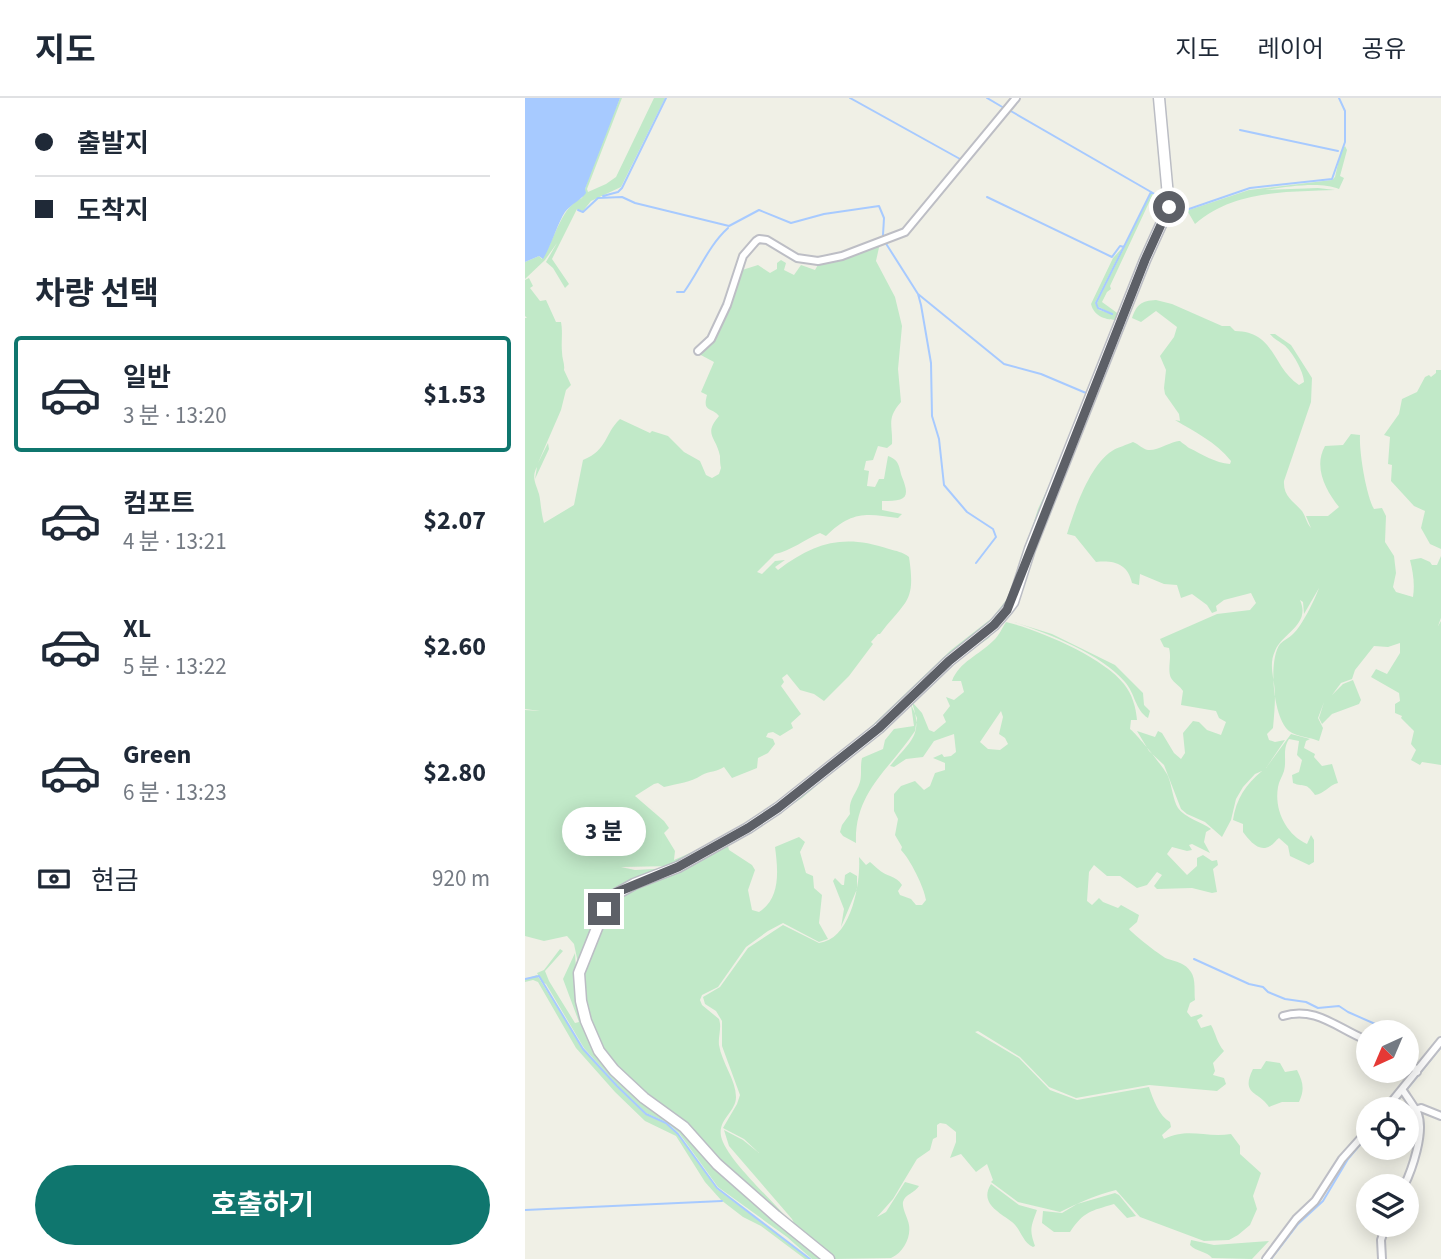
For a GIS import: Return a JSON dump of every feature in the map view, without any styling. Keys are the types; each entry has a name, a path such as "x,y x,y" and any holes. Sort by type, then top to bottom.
{"street":[{"path":"698,351 711,339 731,293 743,256 755,241 767,240 797,258 818,261 842,257 905,232 1016,98"},
{"path":"829,1259 717,1164 684,1127 644,1098 614,1070 599,1051 586,1021 579,973 609,898 634,884 678,867 778,808 879,728 949,661 994,625 1007,610 1145,260 1169,207 1159,98"},
{"path":"1283,1016 1312,1013 1356,1035"},
{"path":"1419,1069 1441,1041"},
{"path":"1396,1097 1407,1083"},
{"path":"1402,1089 1407,1097"},
{"path":"1419,1109 1441,1116"},
{"path":"1266,1259 1296,1219 1315,1201 1342,1159 1356,1143"},
{"path":"1382,1237 1382,1259"}],"green space":[{"path":"620,98 588,192 616,177 654,98 665,98 621,187 591,201 583,211 577,209 552,259 569,284 565,288 553,268 546,262 557,243 545,260 525,279 525,262 539,256 542,259 569,208 582,198 596,155"},
{"path":"1345,146 1347,150 1340,176 1344,178 1339,189 1313,185 1265,190 1335,190 1279,193 1244,199 1210,213 1195,224 1188,212 1172,211 1172,196 1176,203 1189,208 1173,203 1173,206 1189,210 1249,190 1332,180"},
{"path":"1151,193 1153,194 1110,286 1111,289 1102,302 1120,315 1139,264 1158,226 1165,202 1168,203 1162,223 1144,260 1007,608 989,627 942,664 884,720 766,814 734,834 674,866 621,867 635,870 672,868 630,883 608,897 579,968 574,944 567,936 544,941 525,936 525,710 540,711 525,709 525,280 529,278 533,286 530,288 540,301 546,300 556,322 561,322 564,370 571,385 566,390 561,410 538,463 548,443 549,449 535,479 537,467 534,474 535,480 539,494 544,523 574,505 583,460 601,447 620,419 650,433 652,431 668,436 684,452 700,461 706,475 712,478 719,474 720,456 711,432 719,416 707,407 707,395 701,392 714,362 697,353 705,347 718,328 729,305 739,271 758,265 770,273 777,269 777,263 781,260 786,263 784,270 794,275 801,265 815,270 819,263 880,243 876,261 895,297 902,326 898,369 901,402 891,422 892,444 887,448 878,446 873,460 866,461 864,470 869,471 867,486 875,487 879,479 884,479 888,456 897,462 906,494 901,499 882,501 882,510 902,514 898,518 868,515 851,518 826,536 820,533 775,554 757,572 762,574 775,561 785,560 775,567 778,570 805,553 831,543 873,544 909,557 910,593 902,607 871,642 873,644 849,676 824,701 814,694 800,690 787,674 782,678 784,682 781,686 801,714 791,723 793,728 780,736 773,732 768,733 766,737 773,739 775,744 768,753 758,758 757,768 732,778 724,767 693,780 664,787 658,783 654,784 635,796 669,828 664,833 675,851 674,860 722,839 786,798 859,738 951,650 992,618 1011,594 1038,509 1066,453 1066,447 1117,320 1098,315 1091,304 1113,258 1123,247 1095,303 1099,310 1112,314 1097,306 1097,303"},
{"path":"1156,300 1172,304 1222,326 1230,326 1235,331 1258,337 1299,385 1304,382 1297,362 1287,348 1270,334 1275,334 1291,345 1312,378 1311,402 1284,486 1311,528 1306,516 1328,516 1339,507 1326,486 1321,470 1320,462 1325,446 1343,445 1351,434 1360,435 1368,494 1374,509 1382,508 1386,516 1385,542 1394,556 1396,573 1393,587 1396,592 1413,597 1410,560 1421,558 1437,565 1441,556 1441,618 1438,626 1441,621 1441,765 1422,762 1420,765 1411,760 1416,750 1411,744 1414,731 1402,716 1395,713 1395,704 1400,701 1399,693 1371,677 1376,669 1387,674 1400,653 1400,643 1388,647 1374,646 1355,670 1352,679 1341,683 1332,695 1343,684 1353,680 1361,700 1359,704 1332,714 1322,724 1319,718 1324,702 1318,718 1323,728 1319,741 1289,731 1279,714 1275,695 1273,728 1267,734 1269,740 1275,742 1285,740 1266,768 1291,734 1310,739 1306,741 1304,748 1315,754 1314,757 1322,766 1332,764 1338,783 1315,795 1307,786 1293,783 1292,775 1299,772 1302,760 1297,755 1299,741 1289,739 1284,771 1278,787 1278,804 1283,820 1293,834 1307,844 1311,835 1314,840 1314,862 1309,865 1290,856 1288,846 1279,838 1266,848 1258,847 1243,832 1243,824 1233,820 1243,792 1262,771 1255,774 1243,787 1222,837 1205,822 1181,809 1164,765 1149,751 1137,731 1155,737 1158,731 1162,733 1174,753 1181,759 1185,753 1183,733 1193,721 1221,735 1226,722 1219,718 1216,711 1181,705 1183,691 1171,678 1169,648 1164,647 1160,639 1217,614 1250,610 1256,603 1251,593 1224,600 1216,606 1217,611 1212,613 1207,605 1192,594 1181,598 1177,585 1164,584 1140,574 1139,585 1132,583 1124,567 1109,562 1096,562 1075,536 1067,534 1090,477 1104,458 1117,448 1133,442 1152,450 1180,441 1209,458 1230,464 1231,461 1225,454 1212,443 1175,420 1180,421 1179,414 1165,394 1166,370 1160,356 1174,337 1177,327 1156,311 1141,322 1132,318 1140,304","holes":["1319,588 1300,625 1280,644 1276,652 1274,681 1272,662 1275,651 1279,644 1299,622 1302,616 1300,600 1303,602 1304,614"]},
{"path":"1436,370 1441,370 1441,549 1430,544 1421,528 1425,511 1414,506 1391,481 1392,465 1388,464 1390,437 1384,435 1399,414 1402,399 1417,392 1425,377 1431,377"},
{"path":"1006,622 1052,638 1086,655 1114,674 1127,688 1135,706 1137,720 1131,720 1130,729 1166,772 1178,808 1185,815 1211,829 1206,832 1204,842 1210,853 1192,844 1189,845 1192,850 1172,847 1167,854 1187,875 1197,866 1197,858 1203,855 1212,861 1217,860 1218,865 1213,869 1217,892 1192,888 1157,889 1154,886 1162,875 1157,872 1147,885 1137,888 1120,876 1107,876 1094,865 1089,872 1087,901 1092,905 1099,898 1118,908 1121,905 1139,915 1137,922 1129,929 1160,955 1189,969 1193,975 1195,1000 1190,1003 1187,1012 1191,1017 1201,1014 1203,1016 1197,1020 1201,1028 1211,1025 1224,1051 1213,1063 1213,1075 1224,1078 1226,1084 1217,1091 1149,1085 1076,1098 1049,1087 1020,1057 978,1031 975,1032 1019,1058 1050,1090 1077,1100 1149,1087 1160,1111 1170,1122 1171,1127 1162,1135 1164,1139 1189,1133 1231,1134 1240,1146 1240,1154 1261,1173 1253,1196 1257,1209 1250,1225 1238,1235 1229,1240 1204,1241 1140,1217 1116,1190 1060,1212 1018,1202 991,1182 993,1180 987,1164 976,1172 961,1154 950,1158 956,1142 956,1132 940,1123 937,1125 937,1137 933,1139 930,1150 917,1159 893,1199 877,1217 886,1212 905,1182 919,1186 903,1202 909,1230 903,1248 891,1258 834,1259 798,1231 792,1219 729,1146 724,1130 759,1153 744,1139 723,1128 740,1095 722,1046 722,1021 716,1011 705,1004 703,997 720,987 748,948 783,925 819,943 830,940 839,932 852,909 856,895 859,857 866,865 870,862 881,872 900,882 900,895 911,899 916,905 922,905 926,900 923,888 895,835 898,819 894,811 894,794 901,786 915,781 924,790 930,786 935,773 945,770 945,763 933,758 942,754 944,757 951,756 956,752 954,734 934,741 923,757 906,759 894,767 890,766 914,736 916,721 911,700 950,662 994,630 989,638 952,663 913,703 922,713 929,730 934,732 946,722 943,715 950,706 946,697 954,700 964,692 961,681 952,681 955,674 995,639","holes":["1001,711 1003,717 999,734 1008,744 1000,750 988,749 980,742"]},
{"path":"1014,622 1052,634 1115,665 1143,693 1144,705 1150,711 1148,718 1140,711 1125,682 1102,662 1058,639"},
{"path":"910,702 917,718 915,731 867,795 857,825 856,843 840,832 850,814 851,801 860,782 862,758 883,749 885,740 894,729 914,726 911,705 802,798 728,846 729,850 752,865 755,870 748,890 752,910 759,912 775,891 775,847 799,837 805,842 800,852 806,873 813,876 814,888 822,895 819,923 828,939 819,942 783,923 746,947 718,987 702,995 700,1000 702,1005 719,1019 719,1045 735,1091 735,1102 721,1130 725,1146 741,1169 792,1224 651,1101 604,1055 583,1002 584,968 612,900 719,848"},
{"path":"850,872 857,876 857,889 841,927 844,909 833,881 835,878 844,885 845,875"},
{"path":"560,949 563,951 545,971 575,1023 579,1022 563,979 575,953 577,983 597,1051 664,1116 827,1259 812,1259 787,1237 718,1187 679,1133 666,1122 646,1113 584,1048 537,973 544,970"},
{"path":"537,975 583,1049 616,1086 645,1114 665,1123 677,1133 717,1189 810,1259 805,1259 721,1200 705,1182 676,1136 645,1121 615,1092 576,1048 538,982 525,982 525,979"},
{"path":"1266,1061 1280,1063 1285,1072 1297,1070 1303,1086 1299,1102 1282,1102 1269,1107 1252,1092 1249,1084 1253,1069 1261,1069"},
{"path":"991,1184 1019,1205 1037,1210 1031,1228 1035,1246 1029,1245 1015,1225 996,1211 989,1202 987,1197"},
{"path":"1115,1193 1136,1216 1127,1218 1114,1204 1089,1213 1070,1232 1054,1232 1042,1223 1043,1211 1062,1213 1077,1204"},
{"path":"1191,1240 1214,1245 1269,1241 1252,1259 1212,1258 1192,1247"}],"water":[{"path":"525,98 620,98 585,189 586,193 565,212 543,259 539,256 525,262"}],"waterway":[{"path":"603,196 618,192 622,188 666,98"},
{"path":"850,98 960,159"},
{"path":"987,98 1004,108"},
{"path":"1164,98 1166,122"},
{"path":"1173,205 1189,209 1250,188 1332,179 1345,142 1345,111 1339,98"},
{"path":"1009,110 1165,200"},
{"path":"1240,130 1338,151"},
{"path":"1112,314 1098,308 1096,303 1151,192"},
{"path":"598,198 622,197 635,203 729,226 759,210 791,223 824,214 879,206 884,218 883,235"},
{"path":"987,197 1112,257 1120,246 1124,247"},
{"path":"578,210 583,212 598,198"},
{"path":"677,292 684,292 710,250 728,228"},
{"path":"885,242 918,294 921,305 931,363 932,416 939,439 944,485 967,512 993,529 996,537 976,563"},
{"path":"918,294 1004,364 1041,374 1086,393"},
{"path":"1194,959 1249,984 1263,987 1285,999 1306,1002 1318,1008 1339,1006 1366,1020"},
{"path":"525,979 539,976 583,1049 646,1114 666,1123 678,1134 717,1188 810,1259"},
{"path":"1407,1089 1441,1047"},
{"path":"1271,1259 1298,1224 1323,1201 1356,1149"},
{"path":"525,1210 722,1201"}],"route":[{"path":"604,909 609,898 615,893 678,867 778,808 879,728 949,661 994,625 1007,610 1013,602 1030,549 1145,260 1169,207"}]}
